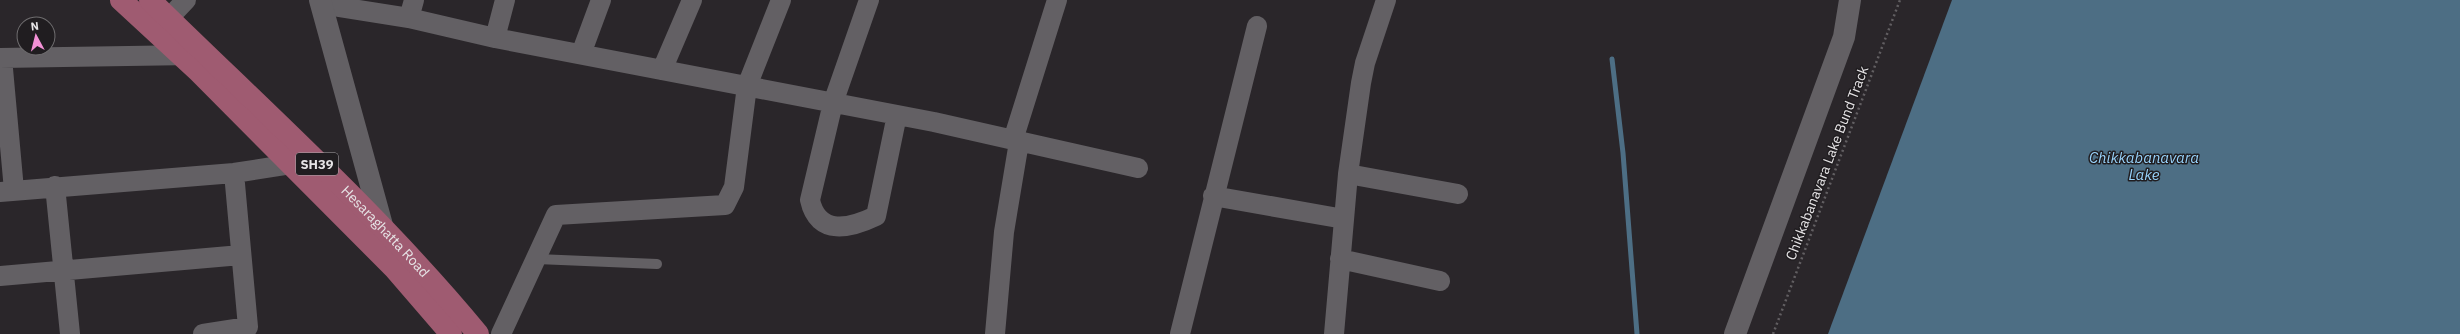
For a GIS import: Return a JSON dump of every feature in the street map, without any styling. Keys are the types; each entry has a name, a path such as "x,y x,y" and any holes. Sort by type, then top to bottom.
{"main road":[{"path":"121,0 181,55 291,164 377,237 395,268 451,334"},
{"name":"Hesaraghatta Road","path":"150,0 314,161 377,237 444,292 478,334"}],"street":[{"path":"169,18 186,0"},
{"path":"495,38 505,0"},
{"path":"581,54 601,0"},
{"path":"662,70 692,0"},
{"path":"501,334 537,259 556,215 725,205 734,188 746,86 781,0"},
{"path":"869,0 833,103 810,200 812,211 819,220 835,228 857,225 876,216 897,115"},
{"path":"995,334 1004,232 1016,141 1057,0"},
{"path":"1334,334 1348,174 1365,63 1386,0"},
{"path":"1735,334 1844,37 1850,0"},
{"path":"377,237 321,1 412,9 495,38 897,115 1138,168"},
{"path":"1180,334 1213,196 1257,26"},
{"path":"206,55 1,58 7,191 234,173 314,161"},
{"path":"203,334 248,327 234,173"},
{"path":"1348,174 1458,194"},
{"path":"55,186 70,334"},
{"path":"1213,196 1344,219"},
{"path":"0,276 64,269 242,255"},
{"path":"1340,259 1440,281"}],"lane":[{"path":"537,259 657,264"}],"path":[{"name":"Chikkabanavara Lake Bund Track","path":"1773,334 1900,0"}],"water":[{"name":"Chikkabanavara Lake","path":"1952,0 2460,0 2460,334 1828,334"}],"waterway":[{"path":"1612,59 1623,153 1637,334"}]}
